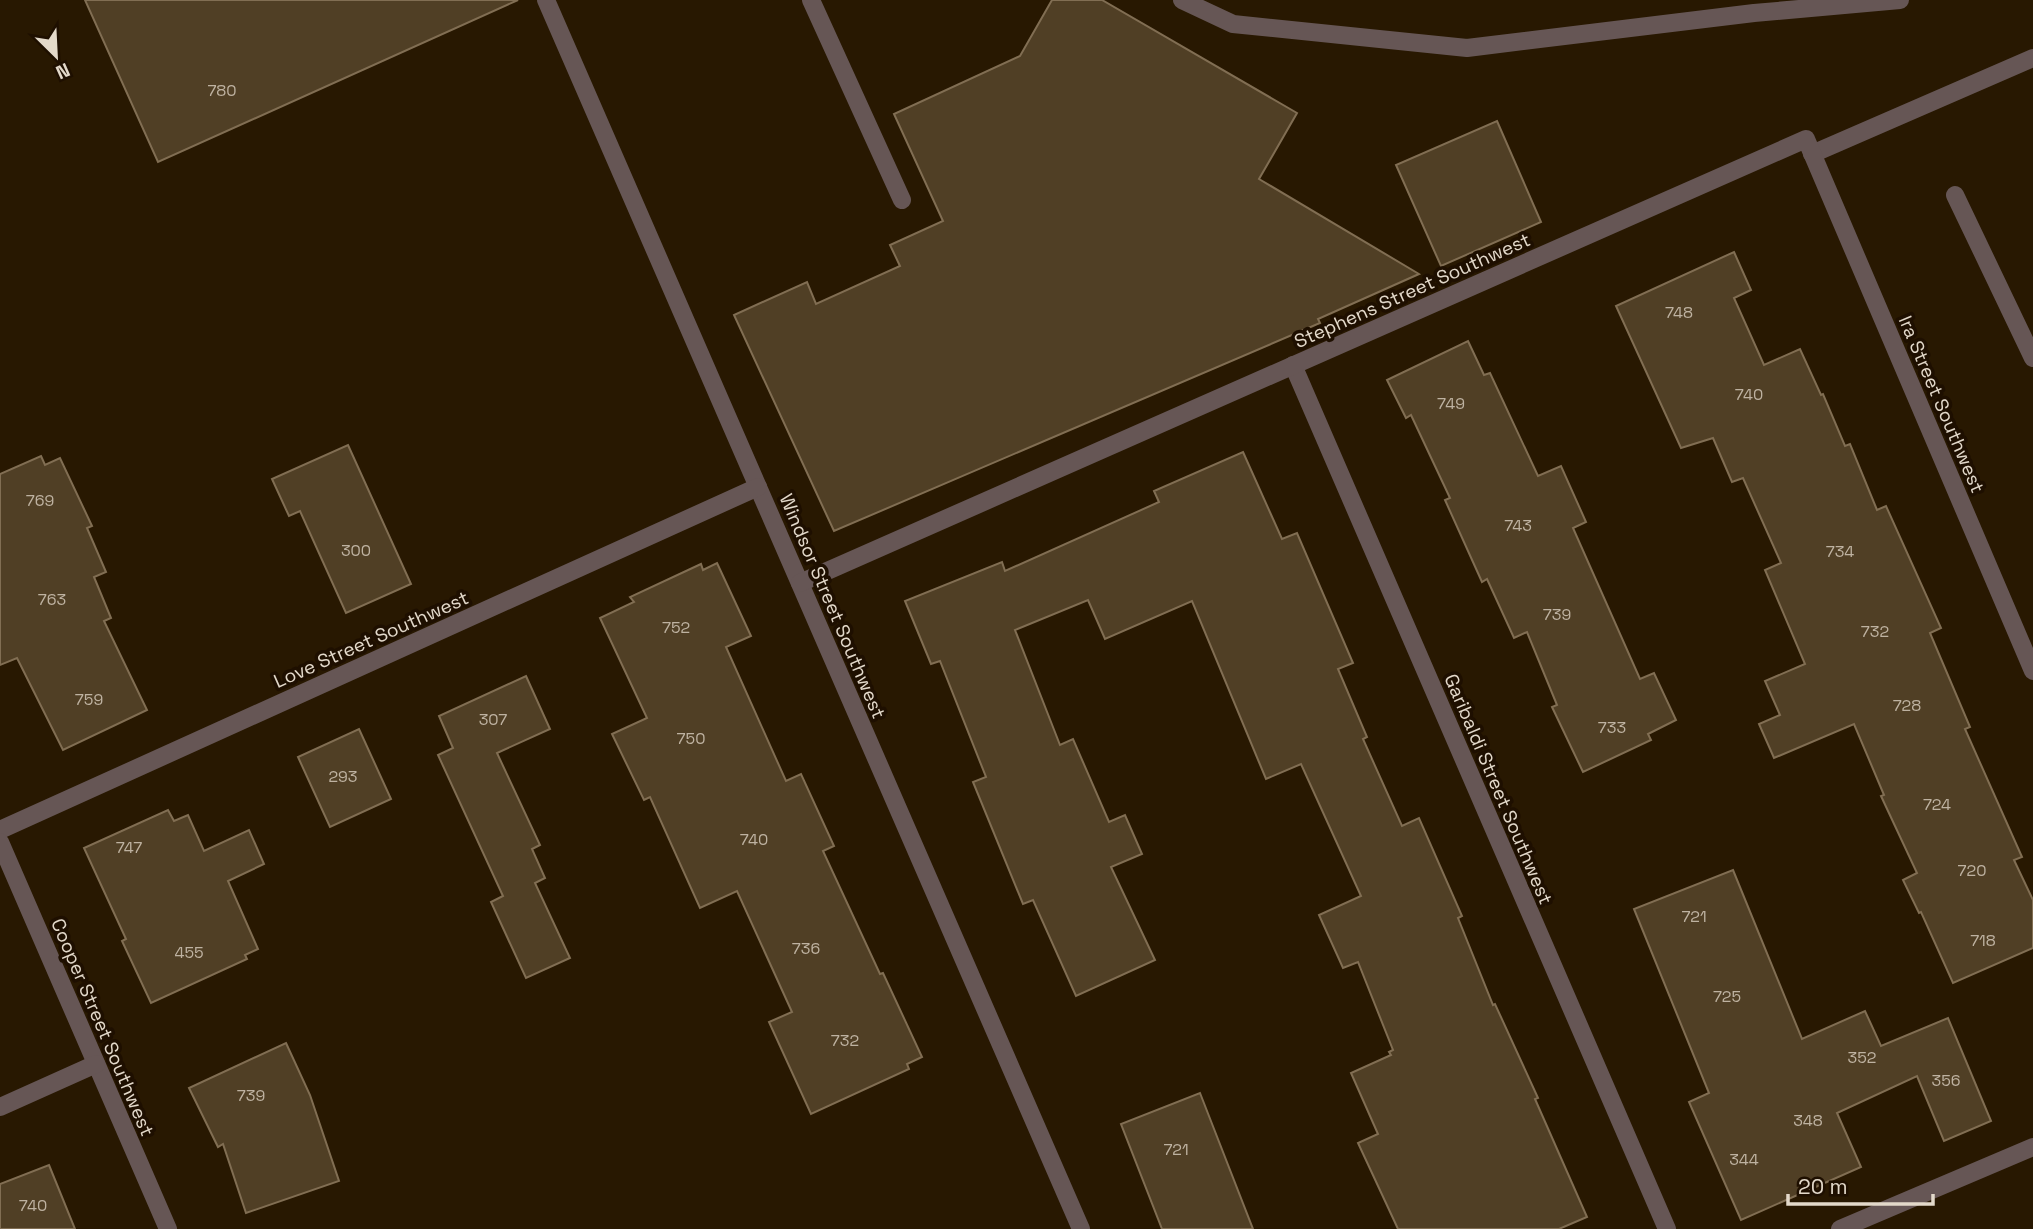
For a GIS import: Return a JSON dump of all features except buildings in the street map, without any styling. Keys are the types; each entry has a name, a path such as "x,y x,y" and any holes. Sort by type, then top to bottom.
{"street":[{"name":"Windsor Street Southwest","path":"546,0 1081,1229"},
{"path":"811,0 902,200"},
{"path":"1182,0 1233,24 1467,48 1754,13 1900,0"},
{"name":"Stephens Street Southwest","path":"800,583 1293,365 1809,147 2033,58"},
{"name":"Ira Street Southwest","path":"1809,147 2033,671"},
{"path":"1955,195 2033,358"},
{"name":"Garibaldi Street Southwest","path":"1293,365 1667,1229"},
{"name":"Love Street Southwest","path":"0,830 758,487"},
{"name":"Cooper Street Southwest","path":"0,842 168,1229"},
{"path":"0,1107 96,1064"},
{"path":"1840,1229 2033,1147"}]}
